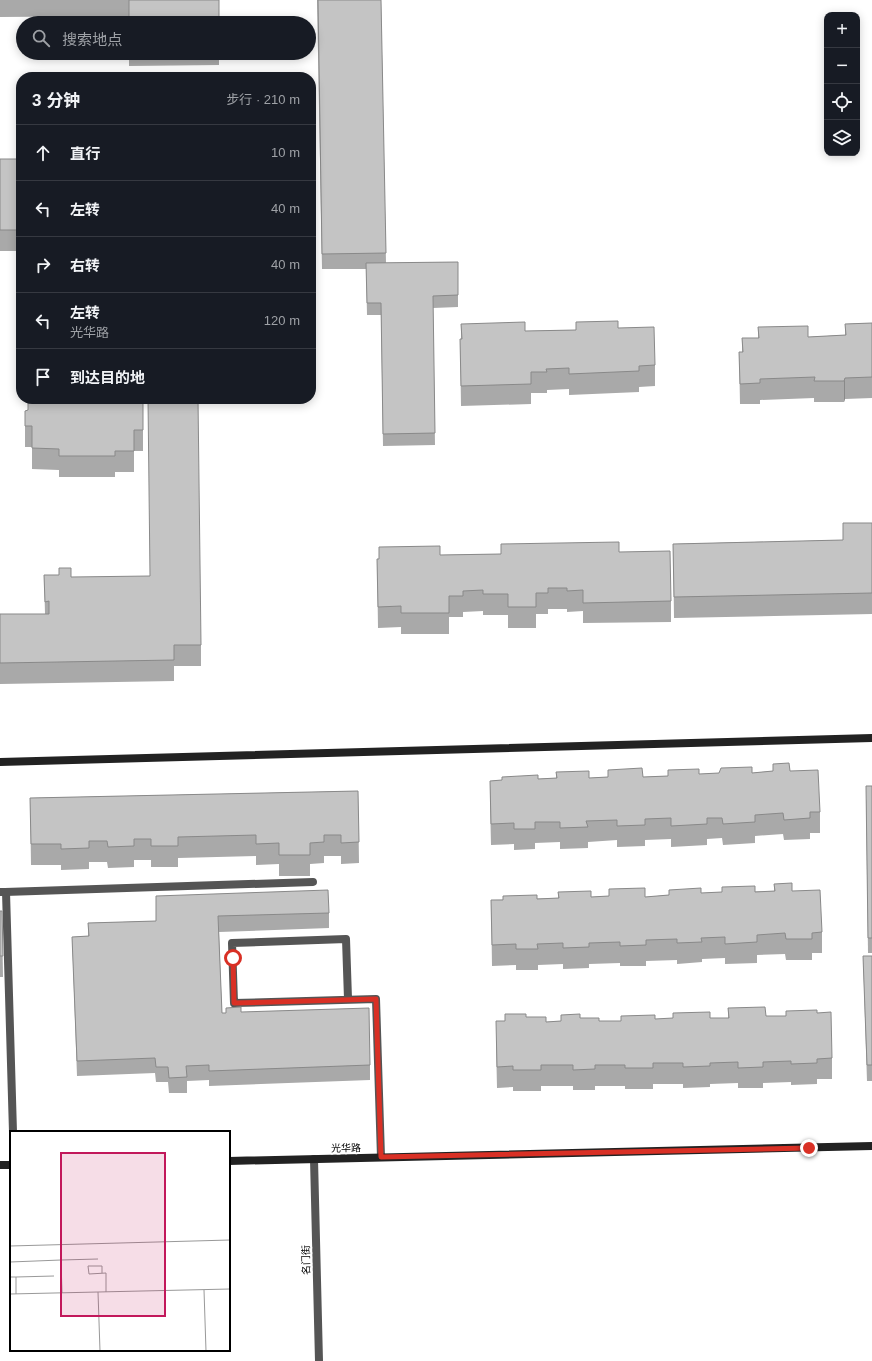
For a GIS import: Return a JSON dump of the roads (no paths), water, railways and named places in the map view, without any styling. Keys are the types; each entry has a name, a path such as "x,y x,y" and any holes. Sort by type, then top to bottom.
{"street":[{"path":"0,762 872,738"},
{"path":"13,1131 3,892 313,882"},
{"path":"348,999 346,939 232,943 234,1003 376,999 381,1157"},
{"name":"光华路","path":"230,1161 872,1146"},
{"name":"名门街","path":"314,1159 319,1361"}]}
